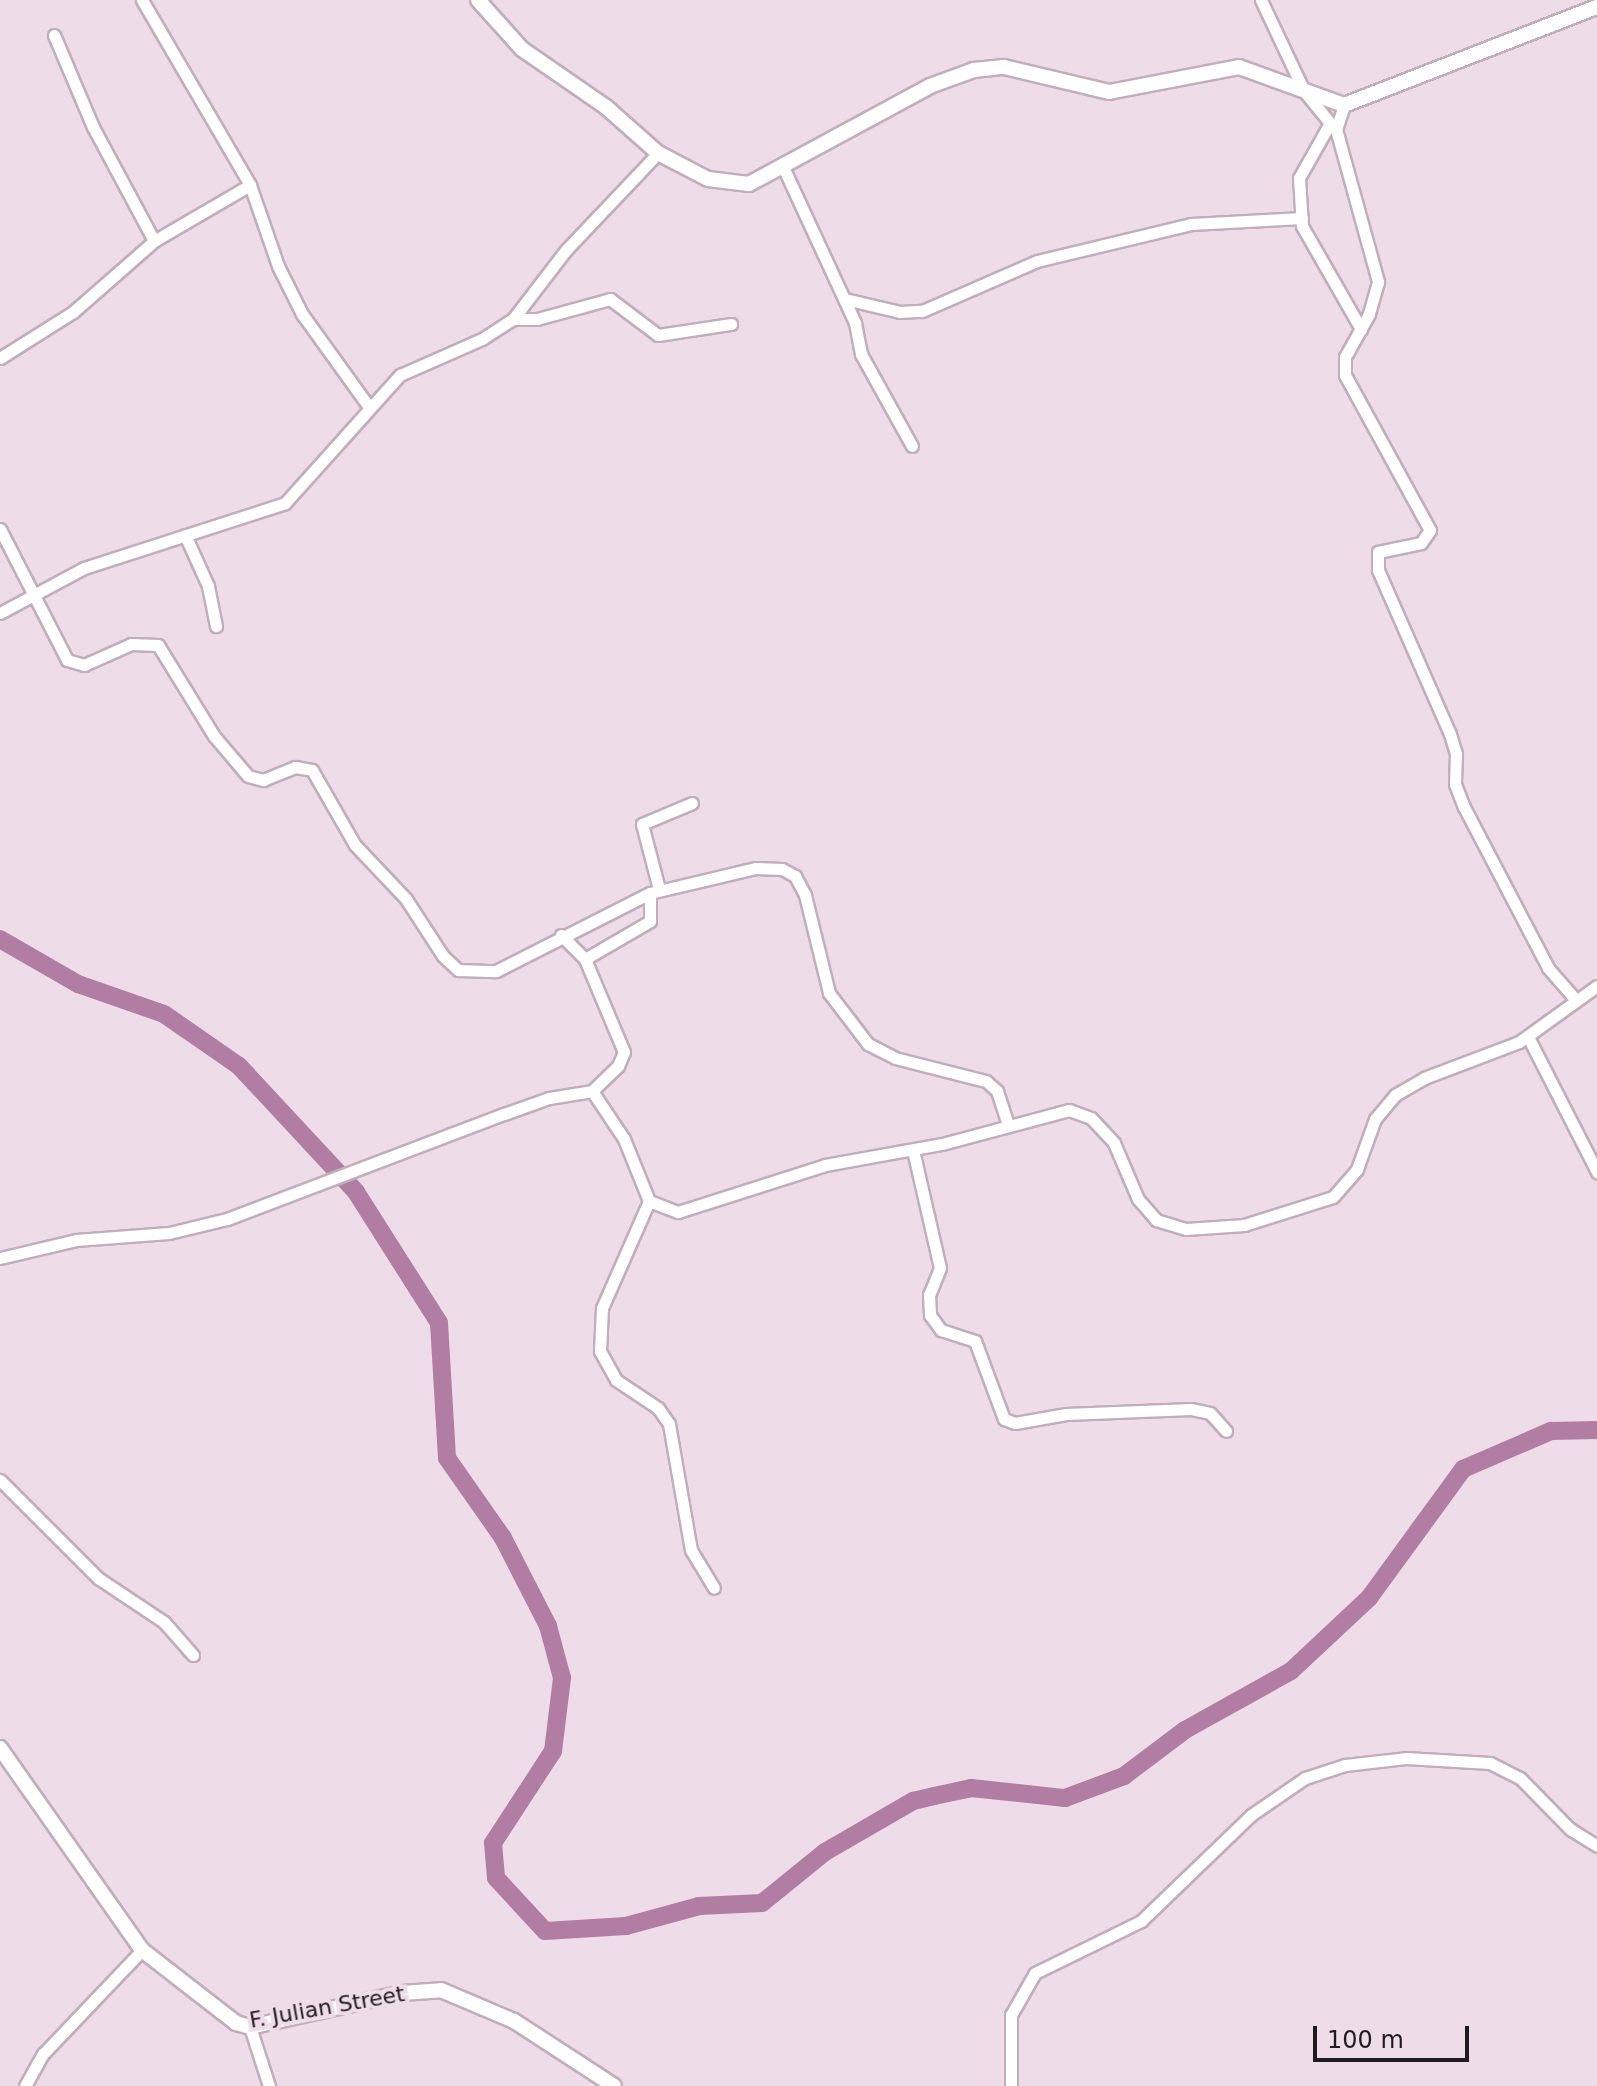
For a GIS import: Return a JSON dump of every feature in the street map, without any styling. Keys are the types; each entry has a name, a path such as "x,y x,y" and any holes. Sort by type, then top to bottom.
{"street":[{"path":"142,0 250,185 290,294 369,407"},
{"path":"478,0 522,49 606,107 658,153 691,172 733,184 759,182 930,86 992,66 1109,92 1239,67 1344,105 1597,7"},
{"path":"1261,0 1304,91 1333,126 1378,272 1376,294 1345,357 1349,387 1430,530 1421,543 1378,552 1378,570 1450,734 1456,754 1455,784 1464,807 1548,968 1576,1000"},
{"path":"54,35 107,156 154,241"},
{"path":"1344,105 1301,172 1302,218 1306,237 1361,329"},
{"path":"0,613 84,568 285,503 369,407 411,368 482,339 513,319 566,250 658,153"},
{"path":"784,169 845,299 861,354 912,446"},
{"path":"0,358 73,312 154,241 250,185"},
{"path":"845,299 900,312 922,311 1017,268 1059,255 1191,224 1302,218"},
{"path":"513,319 537,319 610,299 658,335 731,324"},
{"path":"0,529 67,660 84,665 131,644 155,643 214,736 248,776 263,780 302,766 312,770 355,845 406,899 443,956 458,970 496,971 561,935 654,891 756,868 789,871 805,895 829,993 868,1044 881,1054 986,1081 997,1091 1008,1124"},
{"path":"185,535 208,586 216,626"},
{"path":"585,959 646,925 653,912 654,891 642,824 692,803"},
{"path":"0,1258 76,1240 195,1228 316,1188 549,1098 592,1091 618,1066 624,1052 585,959 561,935"},
{"path":"649,1201 687,1211 825,1165 913,1150 1008,1124 1080,1112 1114,1143 1138,1199 1156,1220 1186,1229 1244,1225 1333,1197 1357,1169 1375,1119 1395,1095 1432,1074 1528,1037 1597,986"},
{"path":"1528,1037 1597,1172"},
{"path":"592,1091 624,1139 649,1201 602,1308 600,1351 616,1380 658,1408 669,1424 691,1550 714,1588"},
{"path":"913,1150 940,1268 929,1295 930,1315 941,1330 975,1341 1004,1419 1015,1423 1066,1414 1191,1409 1215,1416 1226,1431"},
{"path":"0,1480 98,1578 164,1622 193,1655"},
{"name":"F. Julian Street","path":"0,1748 142,1950 213,2008 250,2027 402,1993 441,1990 500,2013 614,2086"},
{"path":"1011,2086 1011,2015 1035,1973 1141,1921 1251,1815 1305,1778 1345,1765 1416,1757 1490,1763 1529,1784 1570,1829 1597,1846"},
{"path":"25,2086 43,2054 142,1950"},
{"path":"250,2027 269,2086"}],"waterway":[{"path":"0,939 78,984 164,1014 239,1066 356,1192 439,1323 447,1458 503,1538 548,1626 562,1678 553,1751 493,1843 496,1878 545,1931 626,1926 699,1906 762,1903 825,1852 913,1801 971,1788 1065,1798 1124,1776 1185,1730 1291,1671 1369,1598 1463,1469 1551,1431 1597,1430"}]}
